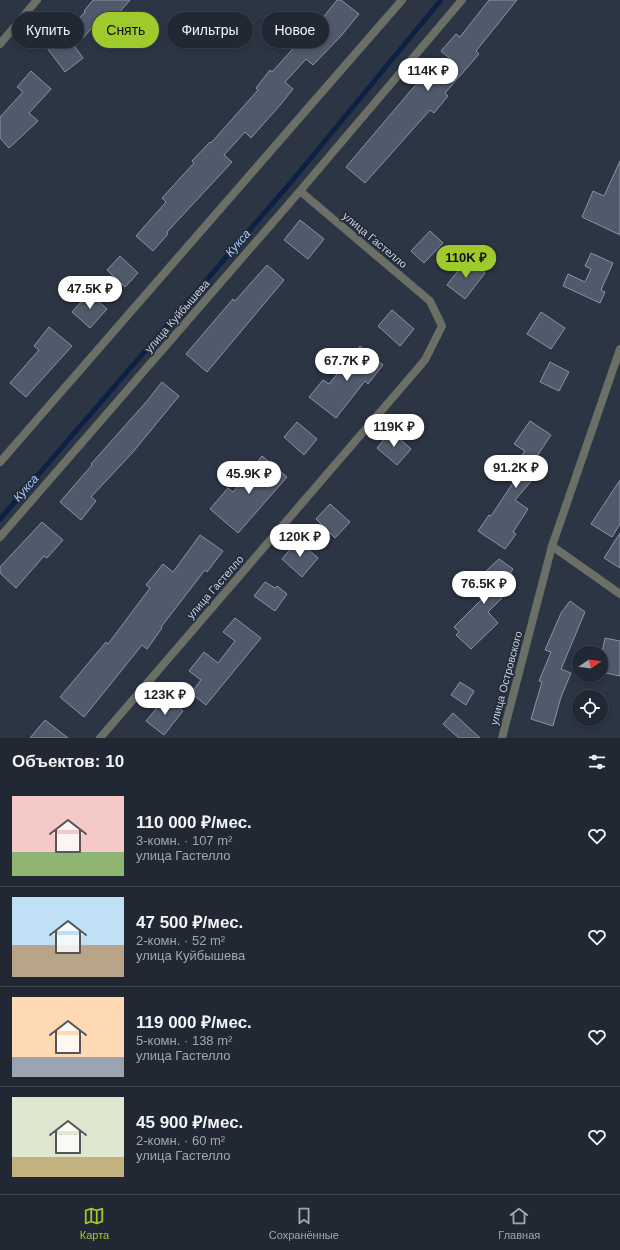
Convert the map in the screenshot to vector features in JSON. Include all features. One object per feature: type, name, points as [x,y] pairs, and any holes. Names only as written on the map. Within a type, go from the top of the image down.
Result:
[{"type":"street","points":[[0,44],[37,0]]},
{"type":"street","points":[[0,462],[402,0]]},
{"type":"street","name":"улица Куйбышева","points":[[0,537],[300,191],[462,0]]},
{"type":"street","name":"улица Гастелло","points":[[104,737],[425,360],[442,326],[430,301],[300,191]]},
{"type":"street","name":"улица Островского","points":[[502,738],[552,546],[620,349]]},
{"type":"street","points":[[552,546],[620,594]]},
{"type":"building","points":[[93,0],[130,0],[120,12],[92,12],[92,28],[84,37],[84,11]]},
{"type":"building","points":[[337,0],[341,0],[359,14],[341,36],[313,65],[306,59],[285,82],[293,89],[251,138],[245,132],[224,155],[232,162],[167,232],[168,234],[153,251],[136,236],[166,202],[162,198],[194,163],[192,161],[210,142],[211,143],[258,90],[256,88],[270,70],[272,72],[294,48],[329,48],[329,12],[327,12]]},
{"type":"building","points":[[489,0],[517,0],[476,51],[479,54],[445,93],[448,96],[434,113],[430,110],[365,183],[346,167],[424,75],[432,82],[452,60],[441,51],[456,34],[460,37]]},
{"type":"building","points":[[47,48],[76,48],[83,58],[65,72]]},
{"type":"building","points":[[31,71],[51,89],[29,113],[38,121],[9,148],[0,138],[0,117],[23,92],[17,87]]},
{"type":"building","points":[[620,161],[620,235],[582,217],[593,191],[604,196]]},
{"type":"building","points":[[300,220],[324,239],[308,259],[284,240]]},
{"type":"building","points":[[430,231],[443,243],[424,263],[411,251]]},
{"type":"building","points":[[591,253],[613,263],[601,290],[605,292],[600,303],[563,286],[568,274],[585,282],[591,269],[585,266]]},
{"type":"building","points":[[120,256],[138,273],[125,287],[107,270]]},
{"type":"building","points":[[467,259],[485,273],[465,299],[447,285]]},
{"type":"building","points":[[267,265],[284,280],[207,372],[186,354],[233,299],[235,301]]},
{"type":"building","points":[[89,293],[107,309],[90,328],[72,312]]},
{"type":"building","points":[[392,310],[414,329],[400,346],[378,326]]},
{"type":"building","points":[[541,312],[565,328],[551,349],[527,334]]},
{"type":"building","points":[[49,327],[72,346],[26,397],[10,383],[39,350],[34,346]]},
{"type":"building","points":[[360,346],[383,365],[368,384],[365,381],[336,418],[309,397],[323,380],[329,384]]},
{"type":"building","points":[[550,362],[569,372],[559,391],[540,382]]},
{"type":"building","points":[[162,382],[179,396],[133,452],[91,497],[96,501],[81,520],[60,502]]},
{"type":"building","points":[[530,421],[551,435],[531,465],[539,472],[515,500],[528,509],[513,532],[516,534],[505,549],[478,531],[489,515],[491,516],[519,474],[511,468],[525,451],[514,444]]},
{"type":"building","points":[[297,422],[317,439],[304,455],[284,437]]},
{"type":"building","points":[[391,431],[411,449],[397,465],[377,448]]},
{"type":"building","points":[[262,456],[287,477],[238,533],[210,509],[228,488],[233,492]]},
{"type":"building","points":[[620,480],[620,524],[612,537],[591,524]]},
{"type":"building","points":[[330,504],[350,522],[335,538],[316,519]]},
{"type":"building","points":[[42,522],[63,540],[47,558],[44,556],[16,588],[0,573],[0,567]]},
{"type":"building","points":[[620,533],[620,568],[604,558]]},
{"type":"building","points":[[200,535],[223,551],[207,572],[205,570],[161,627],[162,628],[147,649],[142,645],[84,717],[60,697],[106,642],[108,644],[150,588],[146,585],[163,564],[173,572]]},
{"type":"building","points":[[298,540],[318,558],[302,577],[282,559]]},
{"type":"building","points":[[499,559],[513,569],[497,592],[502,598],[488,612],[498,623],[471,649],[456,635],[459,632],[454,627],[484,597],[472,584]]},
{"type":"building","points":[[265,582],[275,588],[277,586],[287,594],[275,611],[254,596]]},
{"type":"building","points":[[570,601],[585,612],[561,669],[571,673],[561,697],[553,726],[531,719],[542,682],[539,681],[551,652],[545,650],[561,613]]},
{"type":"building","points":[[235,618],[261,638],[206,705],[191,693],[201,680],[189,671],[204,652],[218,663],[235,641],[223,632]]},
{"type":"building","points":[[605,638],[620,641],[620,676],[608,673],[608,646],[603,646]]},
{"type":"building","points":[[460,682],[474,691],[466,705],[451,695]]},
{"type":"building","points":[[166,697],[183,711],[164,735],[146,721]]},
{"type":"building","points":[[453,713],[480,738],[459,738],[443,724]]},
{"type":"building","points":[[45,720],[68,738],[30,738]]},
{"type":"waterway","name":"Кукса","points":[[0,519],[292,181],[441,0]]}]
